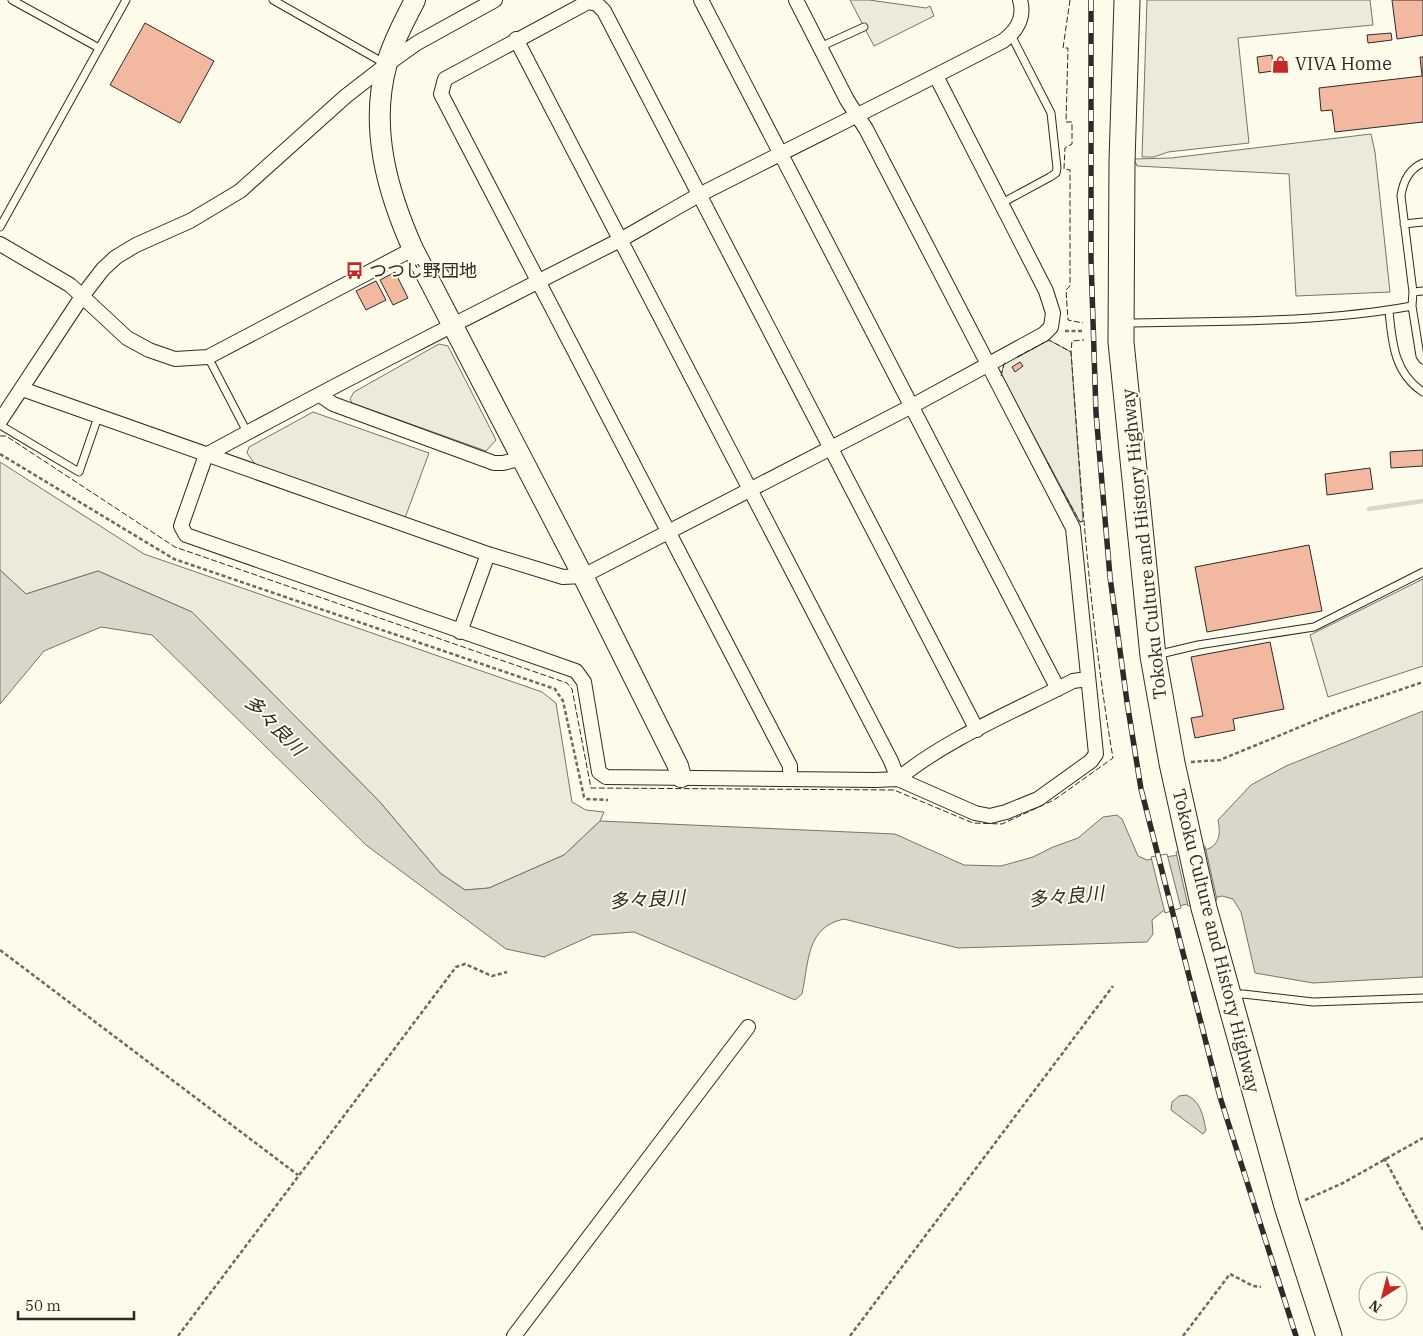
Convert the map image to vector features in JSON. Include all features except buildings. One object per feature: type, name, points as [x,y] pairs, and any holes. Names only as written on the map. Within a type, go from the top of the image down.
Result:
[{"type":"highway","name":"Tokoku Culture and History Highway","points":[[1127,0],[1122,162],[1121,323],[1152,656],[1172,763],[1204,908],[1287,1206],[1329,1336]]},
{"type":"street","points":[[415,0],[386,65],[380,114],[383,158],[398,215],[413,249],[583,576],[678,766],[681,777]]},
{"type":"street","points":[[0,421],[83,295],[103,269],[116,257],[136,245],[190,221],[240,191],[346,96],[386,65],[417,43],[495,0]]},
{"type":"street","points":[[701,0],[1058,689]]},
{"type":"street","points":[[796,0],[856,116],[866,130],[1073,528],[1096,754],[1092,761],[1038,799],[1006,812],[990,816],[975,813],[898,778],[606,777],[599,772],[584,682],[576,671],[186,535],[181,526],[206,455],[537,281],[621,239],[698,195],[780,154],[856,116],[936,76],[1011,35],[1022,17],[1020,0]]},
{"type":"street","points":[[790,779],[790,766],[441,94],[445,79],[516,39],[588,2],[597,4],[604,11],[977,730]]},
{"type":"street","points":[[516,39],[898,778]]},
{"type":"street","points":[[22,389],[488,554],[563,577],[583,576],[912,406],[1044,334],[1052,327],[1053,313],[1046,291],[936,76]]},
{"type":"street","points":[[0,244],[70,285],[128,338],[149,350],[175,359],[208,357],[413,249]]},
{"type":"street","points":[[320,395],[334,404],[494,463],[503,463],[522,458]]},
{"type":"street","points":[[460,632],[488,554]]},
{"type":"street","points":[[898,778],[915,764],[977,730],[1073,681],[1088,679]]},
{"type":"street","points":[[514,1336],[748,1027]]},
{"type":"lane","points":[[12,0],[99,48]]},
{"type":"lane","points":[[0,227],[126,0]]},
{"type":"lane","points":[[273,0],[386,65]]},
{"type":"lane","points":[[820,47],[864,27]]},
{"type":"lane","points":[[1002,203],[1050,177],[1056,173],[1057,168],[1051,113],[1011,35]]},
{"type":"lane","points":[[1423,163],[1417,166],[1402,184],[1401,196],[1413,292],[1412,306],[1420,356],[1423,360]]},
{"type":"lane","points":[[1404,224],[1423,222]]},
{"type":"lane","points":[[1413,292],[1423,291]]},
{"type":"lane","points":[[1121,323],[1297,318],[1389,310],[1412,306]]},
{"type":"lane","points":[[1389,310],[1396,361],[1412,384],[1423,392]]},
{"type":"lane","points":[[208,357],[247,432]]},
{"type":"lane","points":[[0,425],[79,472],[98,417]]},
{"type":"lane","points":[[1152,656],[1198,645],[1314,627],[1423,572]]},
{"type":"lane","points":[[1227,996],[1243,994],[1313,1002],[1423,998]]},
{"type":"path","points":[[1052,327],[1058,330],[1083,331]]},
{"type":"path","points":[[0,454],[174,559],[555,689],[563,701],[584,797],[587,799],[608,800]]},
{"type":"path","points":[[1172,763],[1220,760],[1341,710],[1423,682]]},
{"type":"path","points":[[0,950],[298,1175]]},
{"type":"path","points":[[178,1336],[456,967],[465,964],[492,976],[507,972]]},
{"type":"path","points":[[850,1336],[1113,986]]},
{"type":"path","points":[[1316,1196],[1423,1138]]},
{"type":"path","points":[[1384,1158],[1423,1230]]},
{"type":"path","points":[[1183,1336],[1230,1274],[1252,1286],[1261,1288]]},
{"type":"shaded area","points":[[850,0],[869,0],[926,8],[930,6],[934,16],[874,46]]},
{"type":"shaded area","points":[[1147,0],[1370,0],[1373,25],[1238,38],[1249,143],[1168,152],[1154,157],[1142,157]]},
{"type":"shaded area","points":[[1371,134],[1375,152],[1390,292],[1296,296],[1289,174],[1137,166],[1134,159],[1171,158]]},
{"type":"shaded area","points":[[1049,340],[1071,352],[1083,521],[1080,522],[1001,375],[1004,364]]},
{"type":"shaded area","points":[[439,344],[448,346],[496,440],[486,451],[352,403],[350,399],[354,392]]},
{"type":"shaded area","points":[[313,412],[429,453],[405,518],[255,464],[247,453],[249,447]]},
{"type":"shaded area","points":[[0,462],[144,554],[542,692],[556,703],[572,802],[586,810],[604,812],[600,821],[564,855],[489,888],[465,890],[440,873],[379,801],[192,612],[98,571],[26,594],[0,570]]},
{"type":"shaded area","points":[[1423,579],[1423,666],[1328,697],[1310,635]]},
{"type":"water","name":"多々良川","points":[[0,570],[26,594],[98,571],[192,612],[379,801],[440,873],[465,890],[489,888],[564,855],[600,821],[895,834],[964,865],[1001,866],[1033,857],[1078,838],[1103,817],[1117,815],[1122,819],[1138,856],[1147,860],[1189,853],[1205,850],[1214,845],[1219,836],[1218,820],[1251,785],[1286,766],[1423,711],[1423,977],[1313,983],[1255,973],[1241,912],[1233,899],[1222,896],[1163,911],[1152,920],[1153,934],[1147,942],[958,948],[844,919],[832,923],[822,930],[816,938],[808,958],[802,994],[795,1000],[634,932],[593,935],[544,957],[506,949],[366,845],[152,635],[101,627],[44,651],[0,704]]},
{"type":"water","points":[[1186,1095],[1198,1105],[1206,1130],[1203,1134],[1171,1110],[1172,1102],[1179,1096]]},
{"type":"pier","points":[[1205,846],[1217,900],[1188,906],[1176,852]]},
{"type":"pier","points":[[1167,854],[1181,908],[1165,913],[1151,857]]},
{"type":"waterway","points":[[1369,509],[1423,501]]},
{"type":"railway","points":[[1091,0],[1091,259],[1096,413],[1110,577],[1127,702],[1141,789],[1220,1097],[1296,1336]]},
{"type":"fence","points":[[1070,0],[1063,48],[1068,48],[1066,122],[1072,122],[1072,144],[1065,148],[1064,169],[1070,170],[1070,286],[1066,290],[1068,320],[1083,323]]},
{"type":"fence","points":[[1017,357],[1049,340],[1071,352]]},
{"type":"fence","points":[[0,436],[6,436],[175,547],[567,683],[572,689],[591,788],[894,790],[973,823],[1002,824],[1054,800],[1113,758],[1092,607],[1071,352],[1072,341],[1084,340]]},
{"type":"fence","points":[[1001,376],[1004,364],[1008,362]]},
{"type":"fence","points":[[1048,463],[1053,473]]},
{"type":"fence","points":[[1062,490],[1080,522],[1083,521]]},
{"type":"place","name":"VIVA Home","points":[[1281,64]]},
{"type":"place","name":"つつじ野団地","points":[[355,271]]}]
